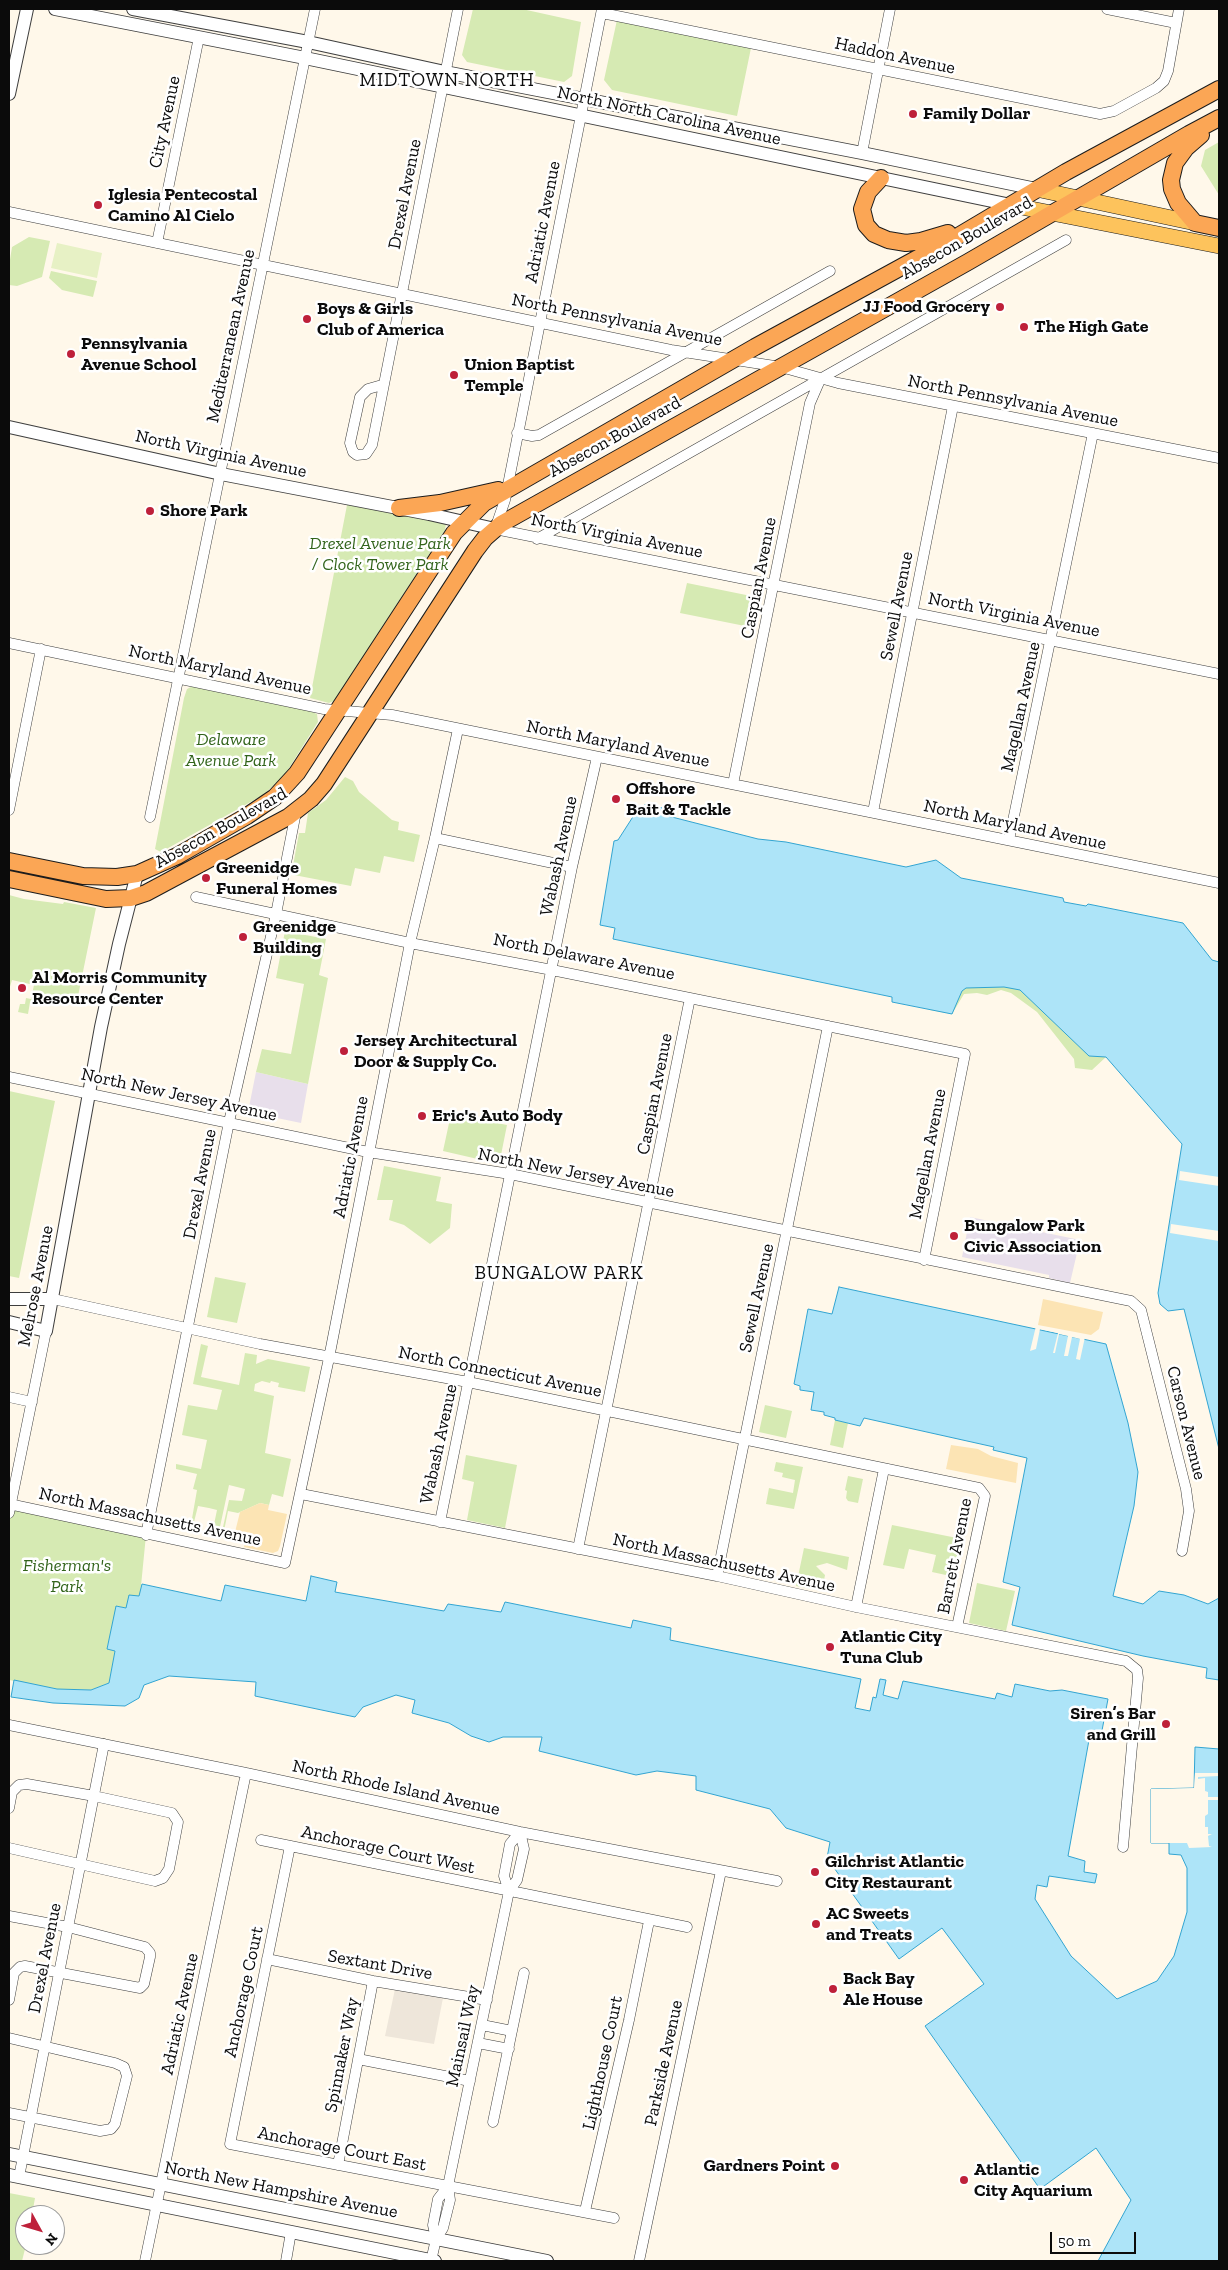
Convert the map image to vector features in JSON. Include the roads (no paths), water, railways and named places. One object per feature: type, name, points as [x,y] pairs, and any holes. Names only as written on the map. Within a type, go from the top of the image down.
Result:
[{"type":"highway","name":"Absecon Boulevard","points":[[138,874],[176,856],[247,816],[275,797],[298,773],[448,541],[484,503],[735,358],[1219,89]]},
{"type":"highway","name":"Absecon Boulevard","points":[[131,898],[146,893],[296,812],[318,792],[475,552],[495,529],[524,510],[781,367],[1075,198],[1219,120]]},
{"type":"highway","points":[[1219,120],[1186,148],[1175,163],[1171,180],[1174,196],[1195,223],[1219,228]]},
{"type":"highway","points":[[881,178],[868,192],[862,209],[866,225],[880,237],[898,243],[914,243],[979,224]]},
{"type":"highway","points":[[399,508],[440,503],[507,488]]},
{"type":"highway","points":[[9,861],[83,876],[117,877],[138,874]]},
{"type":"highway","points":[[9,879],[106,899],[131,898]]},
{"type":"main road","points":[[1036,189],[1195,223]]},
{"type":"main road","points":[[1011,205],[1219,246]]},
{"type":"street","points":[[9,94],[27,9]]},
{"type":"street","name":"North North Carolina Avenue","points":[[56,9],[305,58],[1011,205]]},
{"type":"street","name":"North North Carolina Avenue","points":[[133,9],[308,42],[445,72],[862,153],[1036,189]]},
{"type":"street","name":"Mediterranean Avenue","points":[[150,817],[315,9]]},
{"type":"street","name":"Drexel Avenue","points":[[382,385],[368,388],[360,397],[350,444],[357,456],[366,454],[372,445],[382,385],[458,9]]},
{"type":"street","points":[[862,153],[890,9]]},
{"type":"street","points":[[1107,9],[1176,23],[1179,9]]},
{"type":"street","name":"Haddon Avenue","points":[[602,11],[1100,114],[1109,113],[1156,88],[1164,81],[1168,72],[1176,23]]},
{"type":"street","name":"Adriatic Avenue","points":[[495,529],[502,511],[507,488],[602,11]]},
{"type":"street","name":"City Avenue","points":[[157,243],[199,37]]},
{"type":"street","name":"North Pennsylvania Avenue","points":[[9,212],[539,323],[684,352],[735,358],[781,367],[820,379],[1219,458]]},
{"type":"street","points":[[537,539],[1066,240]]},
{"type":"street","points":[[517,433],[532,436],[539,435],[830,271]]},
{"type":"street","name":"Caspian Avenue","points":[[733,784],[810,403],[820,379]]},
{"type":"street","name":"Sewell Avenue","points":[[873,812],[953,406]]},
{"type":"street","name":"North Virginia Avenue","points":[[9,427],[220,474],[399,508],[537,539],[1219,674]]},
{"type":"street","name":"Magellan Avenue","points":[[1009,840],[1093,433]]},
{"type":"street","name":"North Maryland Avenue","points":[[9,643],[338,710],[370,713],[458,729],[1219,883]]},
{"type":"street","points":[[9,810],[41,649]]},
{"type":"street","name":"Adriatic Avenue","points":[[285,1563],[329,1358],[410,943],[458,729]]},
{"type":"street","name":"Wabash Avenue","points":[[440,1522],[572,867],[597,757]]},
{"type":"street","name":"Drexel Avenue","points":[[146,1535],[229,1122],[276,914],[296,812]]},
{"type":"street","points":[[435,838],[572,867]]},
{"type":"street","points":[[89,1093],[101,1027],[138,874]]},
{"type":"street","name":"North Delaware Avenue","points":[[196,897],[410,943],[965,1054]]},
{"type":"street","name":"Caspian Avenue","points":[[578,1549],[650,1203],[690,998]]},
{"type":"street","name":"Sewell Avenue","points":[[717,1576],[828,1026]]},
{"type":"street","name":"Magellan Avenue","points":[[924,1260],[965,1054]]},
{"type":"street","name":"North New Jersey Avenue","points":[[9,1077],[368,1152],[510,1174],[1131,1301],[1137,1304]]},
{"type":"street","name":"Melrose Avenue","points":[[9,1507],[52,1299],[89,1093]]},
{"type":"street","name":"North Connecticut Avenue","points":[[9,1299],[52,1299],[329,1358],[468,1382],[607,1410],[979,1488],[983,1491]]},
{"type":"street","name":"Carson Avenue","points":[[1137,1304],[1141,1310],[1189,1503],[1182,1551]]},
{"type":"street","points":[[9,1322],[46,1330]]},
{"type":"street","points":[[9,1397],[32,1402]]},
{"type":"street","points":[[856,1607],[884,1469]]},
{"type":"street","name":"Barrett Avenue","points":[[957,1627],[985,1496],[983,1491]]},
{"type":"street","name":"North Massachusetts Avenue","points":[[301,1494],[717,1576],[856,1607],[1126,1661],[1137,1670],[1123,1846]]},
{"type":"street","name":"North Massachusetts Avenue","points":[[9,1507],[285,1563]]},
{"type":"street","name":"North Rhode Island Avenue","points":[[9,1725],[246,1773],[520,1832],[778,1881]]},
{"type":"street","name":"Drexel Avenue","points":[[14,2176],[23,2157],[104,1744]]},
{"type":"street","name":"Adriatic Avenue","points":[[145,2261],[246,1773]]},
{"type":"street","points":[[9,1808],[12,1792],[19,1785],[27,1784],[172,1813],[178,1822],[178,1832],[169,1869],[163,1878],[156,1881],[9,1848]]},
{"type":"street","name":"Mainsail Way","points":[[509,1891],[504,1876],[510,1844],[520,1832]]},
{"type":"street","name":"Mainsail Way","points":[[433,2261],[436,2239],[443,2228],[450,2200],[448,2186],[509,1891],[518,1880],[524,1849],[520,1832]]},
{"type":"street","name":"Anchorage Court West","points":[[261,1840],[687,1927]]},
{"type":"street","name":"Anchorage Court","points":[[230,2144],[290,1846]]},
{"type":"street","name":"Parkside Avenue","points":[[639,2261],[721,1871]]},
{"type":"street","points":[[9,1916],[68,1927],[145,1947],[150,1952],[144,1984],[140,1988],[25,1966],[20,1967],[14,1973],[9,2000]]},
{"type":"street","name":"Lighthouse Court","points":[[585,2212],[629,2020],[649,1920]]},
{"type":"street","name":"Sextant Drive","points":[[267,1959],[373,1981],[487,2000]]},
{"type":"street","points":[[493,2122],[524,1973]]},
{"type":"street","name":"Spinnaker Way","points":[[338,2165],[373,1981]]},
{"type":"street","points":[[482,2025],[512,2031]]},
{"type":"street","points":[[9,2038],[115,2063],[124,2067],[127,2076],[116,2124],[111,2129],[100,2131],[9,2112]]},
{"type":"street","points":[[478,2043],[509,2049]]},
{"type":"street","points":[[358,2059],[470,2081]]},
{"type":"street","name":"Anchorage Court East","points":[[230,2144],[614,2218]]},
{"type":"street","name":"North New Hampshire Avenue","points":[[9,2154],[547,2261]]},
{"type":"street","points":[[14,2176],[433,2261]]},
{"type":"street","points":[[286,2261],[291,2232]]},
{"type":"water","points":[[645,805],[669,809],[668,816],[758,839],[786,842],[906,867],[936,860],[961,878],[1063,898],[1064,902],[1086,906],[1088,904],[1183,923],[1212,960],[1219,962],[1219,1449],[1184,1309],[1168,1311],[1160,1304],[1158,1293],[1182,1144],[1106,1057],[1089,1056],[1020,990],[1004,987],[966,988],[962,991],[952,1014],[892,1002],[892,997],[613,939],[615,928],[600,925],[614,841],[618,840],[636,812],[642,813]]},
{"type":"water","points":[[839,1287],[1106,1344],[1128,1423],[1138,1472],[1134,1506],[1113,1596],[1143,1604],[1159,1591],[1184,1595],[1208,1604],[1219,1598],[1219,1680],[1206,1678],[1207,1668],[1143,1656],[1012,1625],[1020,1587],[1003,1582],[1027,1458],[993,1450],[994,1447],[864,1418],[860,1426],[835,1420],[835,1418],[824,1415],[824,1412],[811,1410],[814,1392],[800,1390],[800,1386],[794,1384],[808,1309],[832,1314]]},
{"type":"water","points":[[311,1576],[337,1582],[335,1592],[444,1611],[448,1604],[501,1612],[505,1602],[631,1628],[633,1620],[671,1628],[670,1640],[861,1679],[855,1708],[870,1711],[873,1697],[876,1698],[880,1679],[886,1680],[883,1695],[898,1699],[903,1681],[995,1699],[997,1693],[1012,1697],[1015,1684],[1050,1691],[1062,1690],[1108,1699],[1100,1741],[1089,1740],[1068,1856],[1085,1861],[1084,1872],[1097,1874],[1095,1883],[1049,1876],[1047,1887],[1037,1885],[1035,1899],[1071,1956],[1117,1999],[1157,1981],[1174,1956],[1187,1912],[1187,1868],[1181,1855],[1169,1854],[1169,1843],[1151,1843],[1151,1789],[1194,1788],[1195,1747],[1219,1749],[1219,2261],[1098,2261],[1131,2200],[1096,2148],[1040,2189],[925,2026],[984,1984],[942,1928],[899,1959],[827,1858],[830,1842],[786,1828],[770,1809],[696,1790],[696,1776],[657,1771],[636,1775],[539,1751],[542,1737],[503,1737],[489,1742],[471,1736],[449,1723],[412,1713],[415,1700],[396,1695],[363,1707],[355,1717],[255,1696],[256,1682],[169,1676],[144,1685],[139,1698],[125,1706],[53,1703],[11,1697],[14,1680],[57,1689],[91,1690],[109,1683],[115,1651],[107,1649],[116,1606],[126,1608],[129,1595],[139,1596],[142,1584],[221,1601],[225,1585],[306,1601]]},
{"type":"place","name":"Family Dollar","points":[[913,114]]},
{"type":"place","name":"Iglesia Pentecostal Camino Al Cielo","points":[[98,205]]},
{"type":"place","name":"JJ Food Grocery","points":[[1000,307]]},
{"type":"place","name":"Boys & Girls Club of America","points":[[307,319]]},
{"type":"place","name":"The High Gate","points":[[1024,327]]},
{"type":"place","name":"Pennsylvania Avenue School","points":[[71,354]]},
{"type":"place","name":"Union Baptist Temple","points":[[454,375]]},
{"type":"place","name":"Shore Park","points":[[150,511]]},
{"type":"place","name":"Offshore Bait & Tackle","points":[[616,799]]},
{"type":"place","name":"Greenidge Funeral Homes","points":[[206,878]]},
{"type":"place","name":"Greenidge Building","points":[[243,937]]},
{"type":"place","name":"Al Morris Community Resource Center","points":[[22,988]]},
{"type":"place","name":"Jersey Architectural Door & Supply Co.","points":[[344,1051]]},
{"type":"place","name":"Eric's Auto Body","points":[[422,1116]]},
{"type":"place","name":"Bungalow Park Civic Association","points":[[954,1236]]},
{"type":"place","name":"Atlantic City Tuna Club","points":[[830,1647]]},
{"type":"place","name":"Siren’s Bar and Grill","points":[[1166,1724]]},
{"type":"place","name":"Gilchrist Atlantic City Restaurant","points":[[815,1872]]},
{"type":"place","name":"AC Sweets and Treats","points":[[816,1924]]},
{"type":"place","name":"Back Bay Ale House","points":[[833,1989]]},
{"type":"place","name":"Gardners Point","points":[[835,2166]]},
{"type":"place","name":"Atlantic City Aquarium","points":[[964,2180]]},
{"type":"district","name":"MIDTOWN NORTH","points":[[447,81]]},
{"type":"district","name":"BUNGALOW PARK","points":[[559,1274]]},
{"type":"park label","name":"Drexel Avenue Park / Clock Tower Park","points":[[380,554]]},
{"type":"park label","name":"Delaware Avenue Park","points":[[231,750]]},
{"type":"park label","name":"Fisherman's Park","points":[[67,1576]]}]
